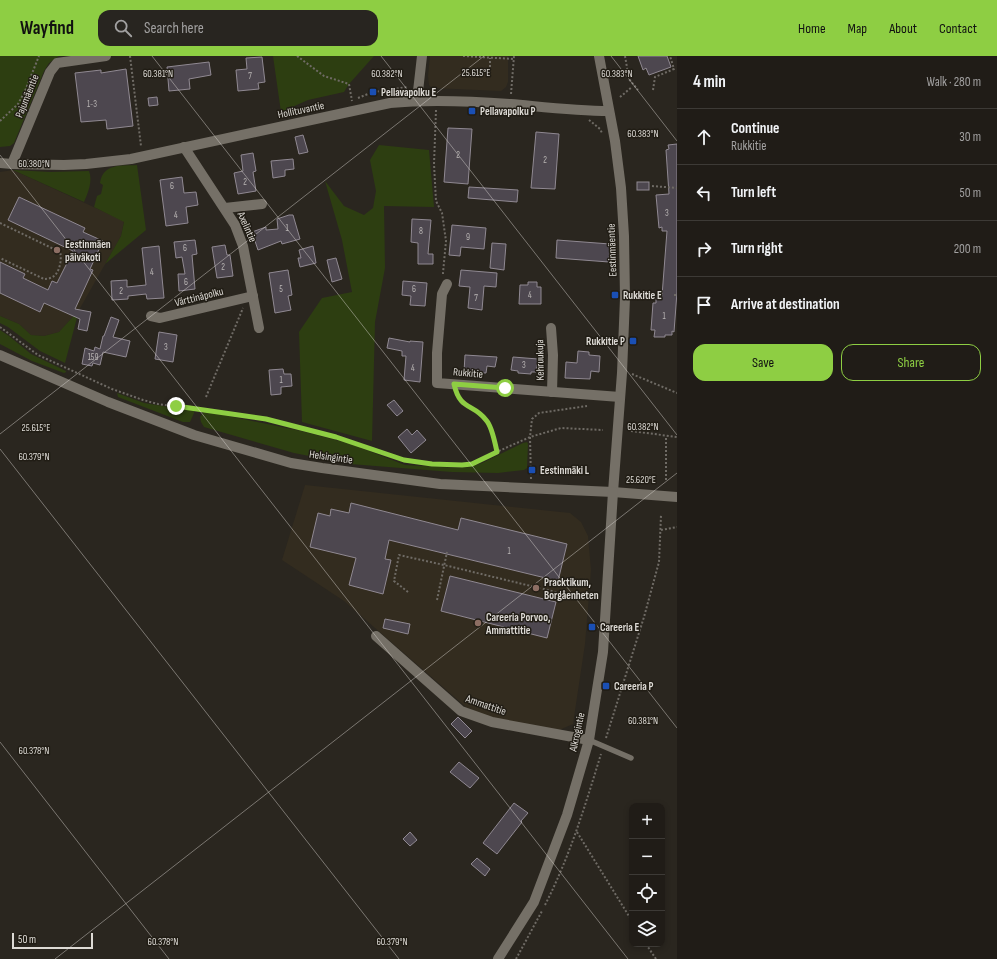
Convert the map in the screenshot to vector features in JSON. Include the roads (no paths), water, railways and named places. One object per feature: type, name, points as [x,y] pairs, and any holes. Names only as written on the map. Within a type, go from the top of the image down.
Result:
[{"type":"street","name":"Pajumäentie","points":[[12,164],[50,72],[57,63],[106,56]]},
{"type":"street","points":[[417,100],[422,56]]},
{"type":"street","name":"Eestinmäentie","points":[[599,56],[615,141],[621,188],[624,236],[625,298],[613,492]]},
{"type":"street","name":"Hollituvantie","points":[[0,163],[64,165],[131,159],[390,103],[417,100],[503,104],[586,111],[609,111]]},
{"type":"street","name":"Axelintie","points":[[184,147],[235,225],[243,246],[259,328]]},
{"type":"street","points":[[225,208],[262,204]]},
{"type":"street","name":"Rukkitie","points":[[447,284],[442,294],[436,353],[438,383],[620,397]]},
{"type":"street","name":"Värttinäpolku","points":[[151,316],[160,318],[253,296]]},
{"type":"street","name":"Kehruukuja","points":[[551,328],[553,355],[552,392]]},
{"type":"street","name":"Helsingintie","points":[[0,355],[108,402],[194,435],[291,463],[440,484],[613,492],[677,497]]},
{"type":"street","name":"Alkrogintie","points":[[498,959],[534,902],[567,815],[589,740],[603,652],[613,492]]},
{"type":"street","name":"Ammattitie","points":[[376,636],[461,711],[492,722],[589,740]]},
{"type":"lane","points":[[589,740],[631,758]]},
{"type":"place","name":"Pellavapolku E","points":[[373,92]]},
{"type":"place","name":"Pellavapolku P","points":[[472,111]]},
{"type":"place","name":"Eestinmäen päiväkoti","points":[[57,250]]},
{"type":"place","name":"Rukkitie E","points":[[615,295]]},
{"type":"place","name":"Rukkitie P","points":[[633,341]]},
{"type":"place","name":"Eestinmäki L","points":[[532,470]]},
{"type":"place","name":"Pracktikum, Borgåenheten","points":[[536,588]]},
{"type":"place","name":"Careeria Porvoo, Ammattitie","points":[[478,623]]},
{"type":"place","name":"Careeria E","points":[[592,627]]},
{"type":"place","name":"Careeria P","points":[[606,686]]}]
